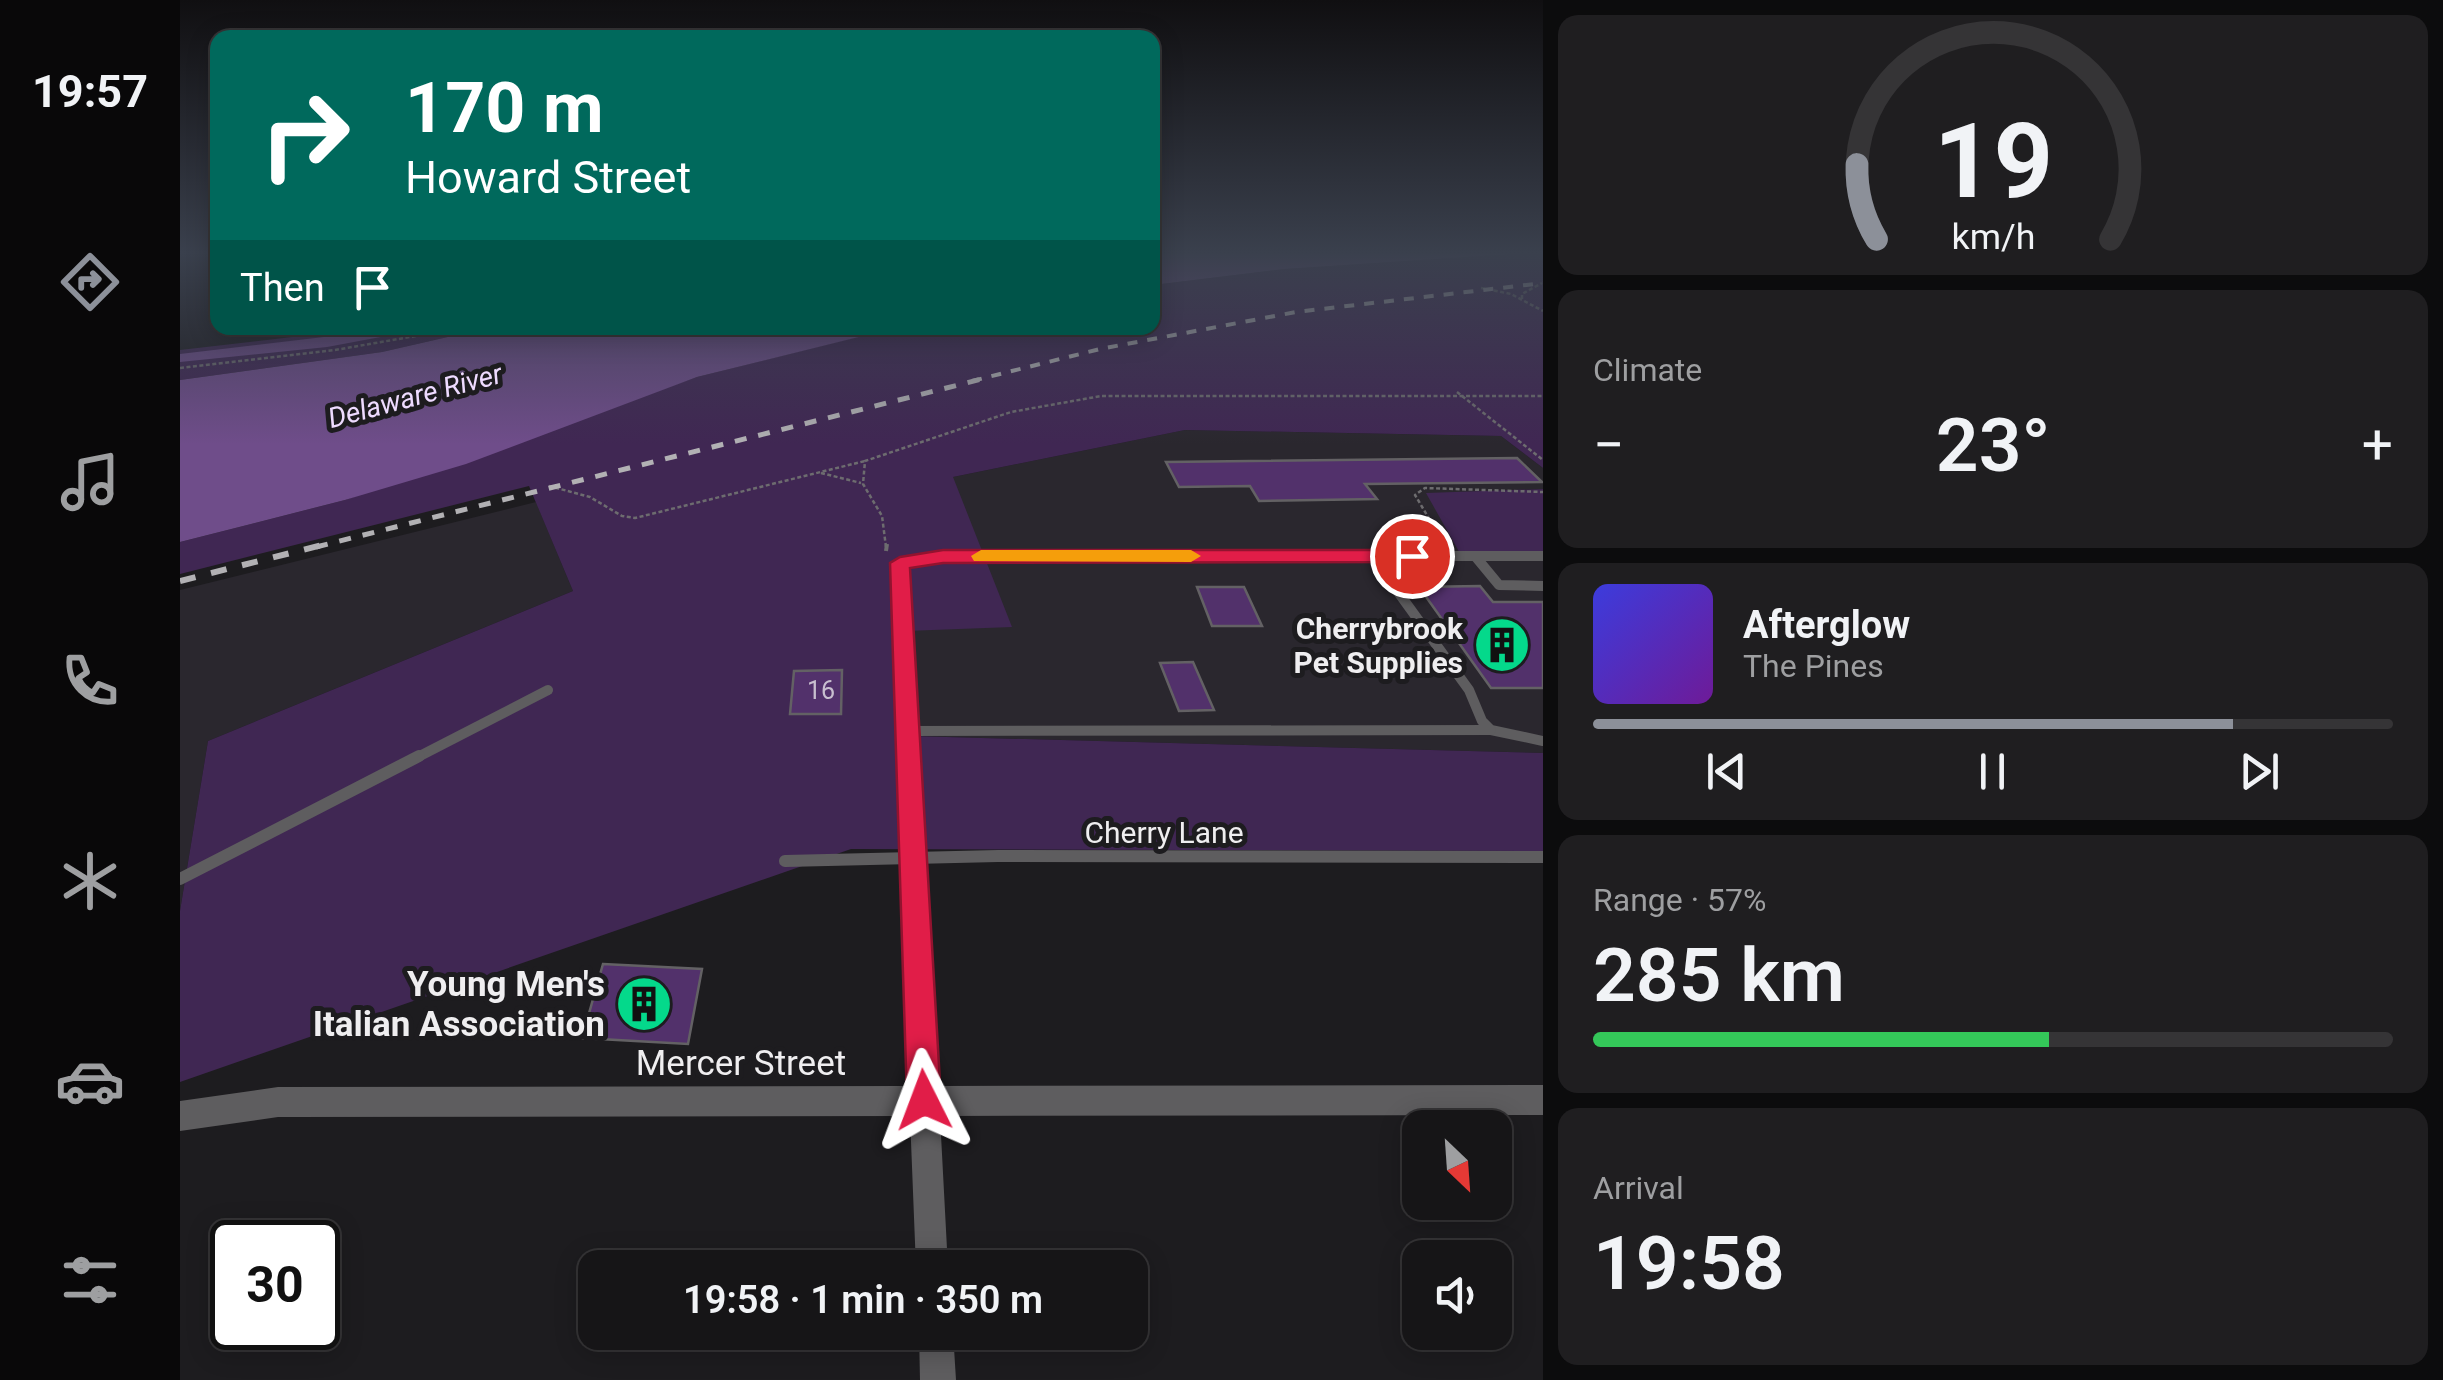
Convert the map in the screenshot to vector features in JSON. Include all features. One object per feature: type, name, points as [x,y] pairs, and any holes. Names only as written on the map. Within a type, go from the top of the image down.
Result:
[{"type":"street","points":[[931,1250],[898,570],[903,561],[943,556],[1543,556]]},
{"type":"street","name":"Mercer Street","points":[[180,1116],[278,1102],[1543,1100]]},
{"type":"street","points":[[937,1350],[938,1380]]},
{"type":"lane","points":[[1372,556],[1426,626],[1491,730]]},
{"type":"lane","points":[[1475,556],[1499,586],[1543,586]]},
{"type":"lane","points":[[180,879],[548,690]]},
{"type":"lane","points":[[906,732],[1491,730],[1543,740]]},
{"type":"lane","name":"Cherry Lane","points":[[786,861],[1543,858]]},
{"type":"path","points":[[180,368],[335,350],[422,335]]},
{"type":"path","points":[[1457,392],[1543,460]]},
{"type":"path","points":[[549,486],[590,497],[622,516],[635,518],[1099,396],[1153,393],[1247,399],[1457,392],[1543,396]]},
{"type":"path","points":[[862,484],[866,460]]},
{"type":"path","points":[[817,472],[862,484],[873,495],[889,538],[886,551],[903,561]]},
{"type":"path","points":[[1452,556],[1415,495],[1425,488],[1543,492]]},
{"type":"shaded area","points":[[1160,315],[1543,315],[1543,468],[1501,436],[1185,430],[953,477],[1012,627],[906,631],[911,736],[1543,753],[1543,851],[851,849],[180,1082],[180,911],[208,741],[573,591],[529,486],[180,574],[180,542],[345,500],[697,377],[865,335],[1160,335]]},
{"type":"shaded area","points":[[309,335],[456,335],[382,352],[180,380],[180,350]]},
{"type":"shaded area","points":[[1185,430],[1501,436],[1543,468],[1543,489],[1427,494],[1543,556],[1543,753],[911,736],[905,631],[953,477]]},
{"type":"shaded area","points":[[1543,489],[1543,556],[1462,557],[1426,493]]},
{"type":"shaded area","points":[[536,502],[573,591],[208,741],[180,911],[180,590]]},
{"type":"water","name":"Delaware River","points":[[456,335],[867,335],[697,377],[466,464],[180,542],[180,380],[382,352]]},
{"type":"building","points":[[1517,458],[1542,482],[1365,484],[1377,499],[1259,501],[1250,486],[1179,487],[1166,462]]},
{"type":"building","name":"Cherrybrook Pet Supplies","points":[[1480,586],[1493,602],[1543,602],[1543,688],[1491,688],[1419,587]]},
{"type":"building","points":[[1197,587],[1244,587],[1262,626],[1212,626]]},
{"type":"building","points":[[1193,662],[1214,710],[1179,711],[1160,663]]},
{"type":"building","points":[[842,670],[841,714],[790,714],[794,671]]},
{"type":"building","name":"Young Men's Italian Association","points":[[603,964],[702,969],[688,1044],[582,1038]]},
{"type":"waterway","points":[[180,358],[378,335]]},
{"type":"railway","points":[[972,381],[1100,349],[1278,315]]},
{"type":"railway","points":[[316,547],[982,379]]},
{"type":"railway","points":[[180,581],[326,544]]},
{"type":"slow traffic","points":[[981,556],[1191,556]]},
{"type":"place","name":"Cherrybrook Pet Supplies","points":[[1502,645]]},
{"type":"place","name":"Young Men's Italian Association","points":[[644,1004]]},
{"type":"route","points":[[924,1100],[900,563],[943,556],[1412,556]]}]
